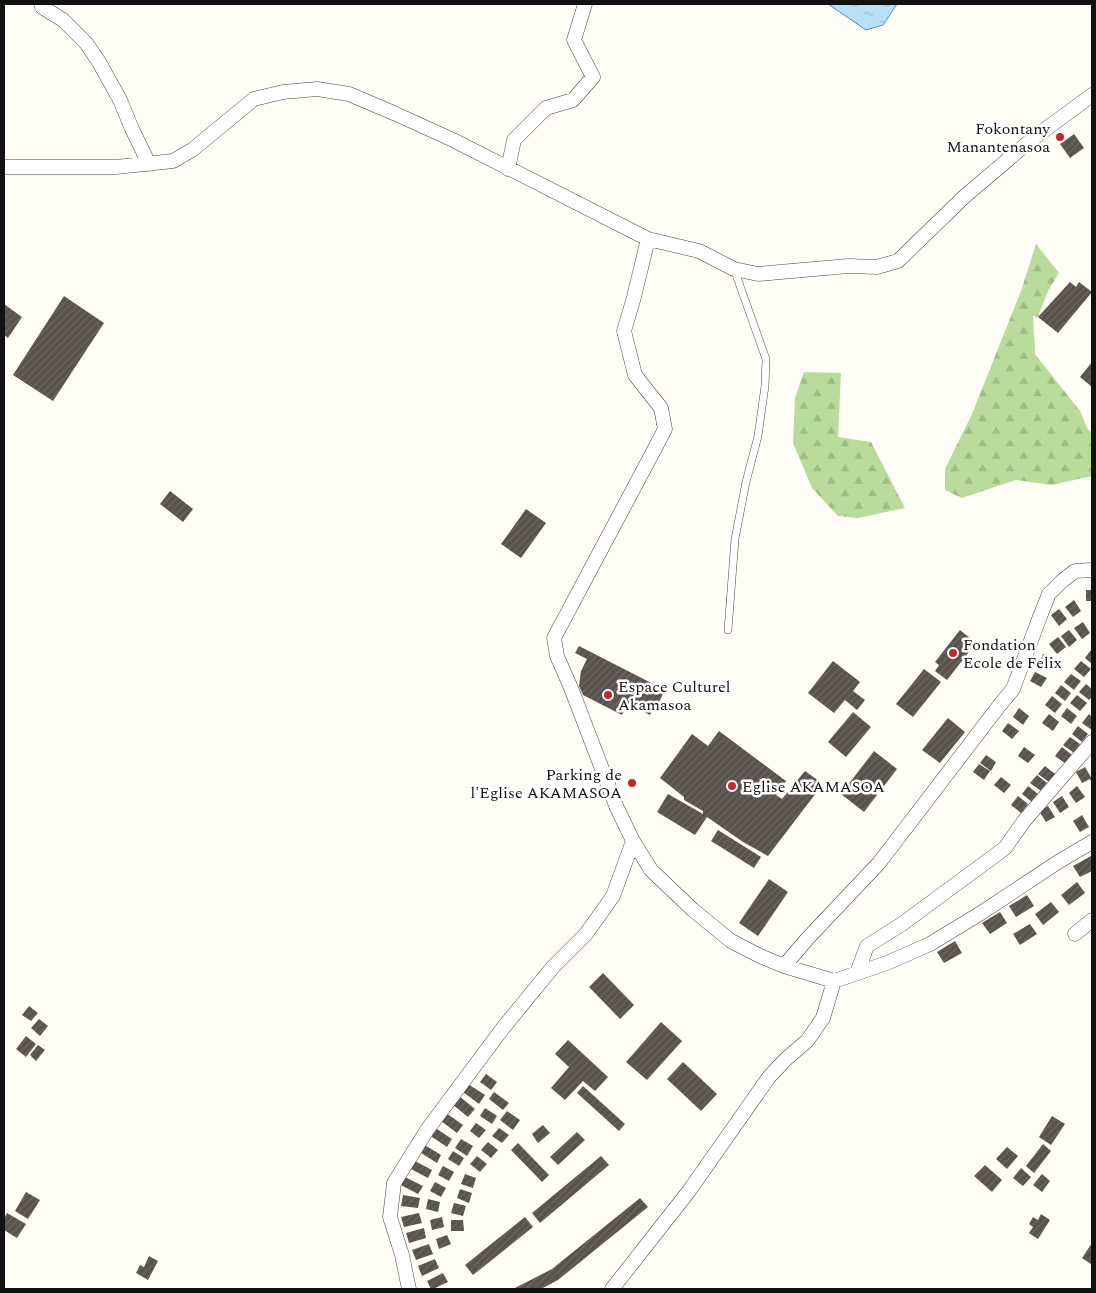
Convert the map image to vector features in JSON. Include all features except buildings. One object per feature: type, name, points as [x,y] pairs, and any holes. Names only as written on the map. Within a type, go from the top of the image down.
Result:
[{"type":"street","points":[[41,4],[63,20],[86,43],[120,100],[149,164]]},
{"type":"street","points":[[508,169],[514,140],[546,108],[573,100],[593,77],[574,40],[585,4]]},
{"type":"street","points":[[4,167],[116,167],[172,161],[192,150],[254,99],[283,92],[317,89],[349,94],[380,107],[453,140],[648,239],[699,251],[734,269],[758,274],[848,266],[876,267],[898,261],[986,178],[1031,140],[1092,95]]},
{"type":"street","points":[[648,239],[624,331],[636,374],[660,408],[665,429],[554,638],[557,656],[617,808],[633,841],[651,870],[693,910],[731,940],[760,956],[784,966],[834,980],[887,963],[930,944],[1092,842]]},
{"type":"street","points":[[784,966],[879,863],[1013,689],[1049,594],[1075,571],[1092,570]]},
{"type":"street","points":[[857,973],[867,946],[902,924],[1004,848],[1024,821],[1092,742]]},
{"type":"street","points":[[409,1289],[402,1255],[390,1217],[394,1183],[427,1130],[502,1028],[554,967],[586,934],[613,896],[633,841]]},
{"type":"street","points":[[1075,934],[1092,920]]},
{"type":"street","points":[[612,1289],[689,1192],[769,1077],[807,1041],[823,1018],[834,980]]},
{"type":"lane","points":[[728,630],[735,539],[746,482],[758,436],[765,386],[766,359],[734,269]]},
{"type":"green space","points":[[1036,244],[1059,273],[1048,291],[1038,317],[1033,316],[1035,354],[1080,411],[1088,430],[1092,431],[1092,476],[1052,485],[1016,480],[962,498],[945,490],[945,469],[972,414],[1021,291]]},
{"type":"green space","points":[[804,372],[841,373],[838,437],[871,442],[905,508],[858,518],[838,516],[812,488],[793,443],[795,398]]},
{"type":"water","points":[[828,4],[897,4],[883,25],[866,30]]},
{"type":"place","name":"Fokontany Manantenasoa","points":[[1060,137]]},
{"type":"place","name":"Fondation Ecole de Felix","points":[[953,653]]},
{"type":"place","name":"Espace Culturel Akamasoa","points":[[608,695]]},
{"type":"place","name":"Parking de l'Eglise AKAMASOA","points":[[632,783]]},
{"type":"place","name":"Eglise AKAMASOA","points":[[732,786]]}]
